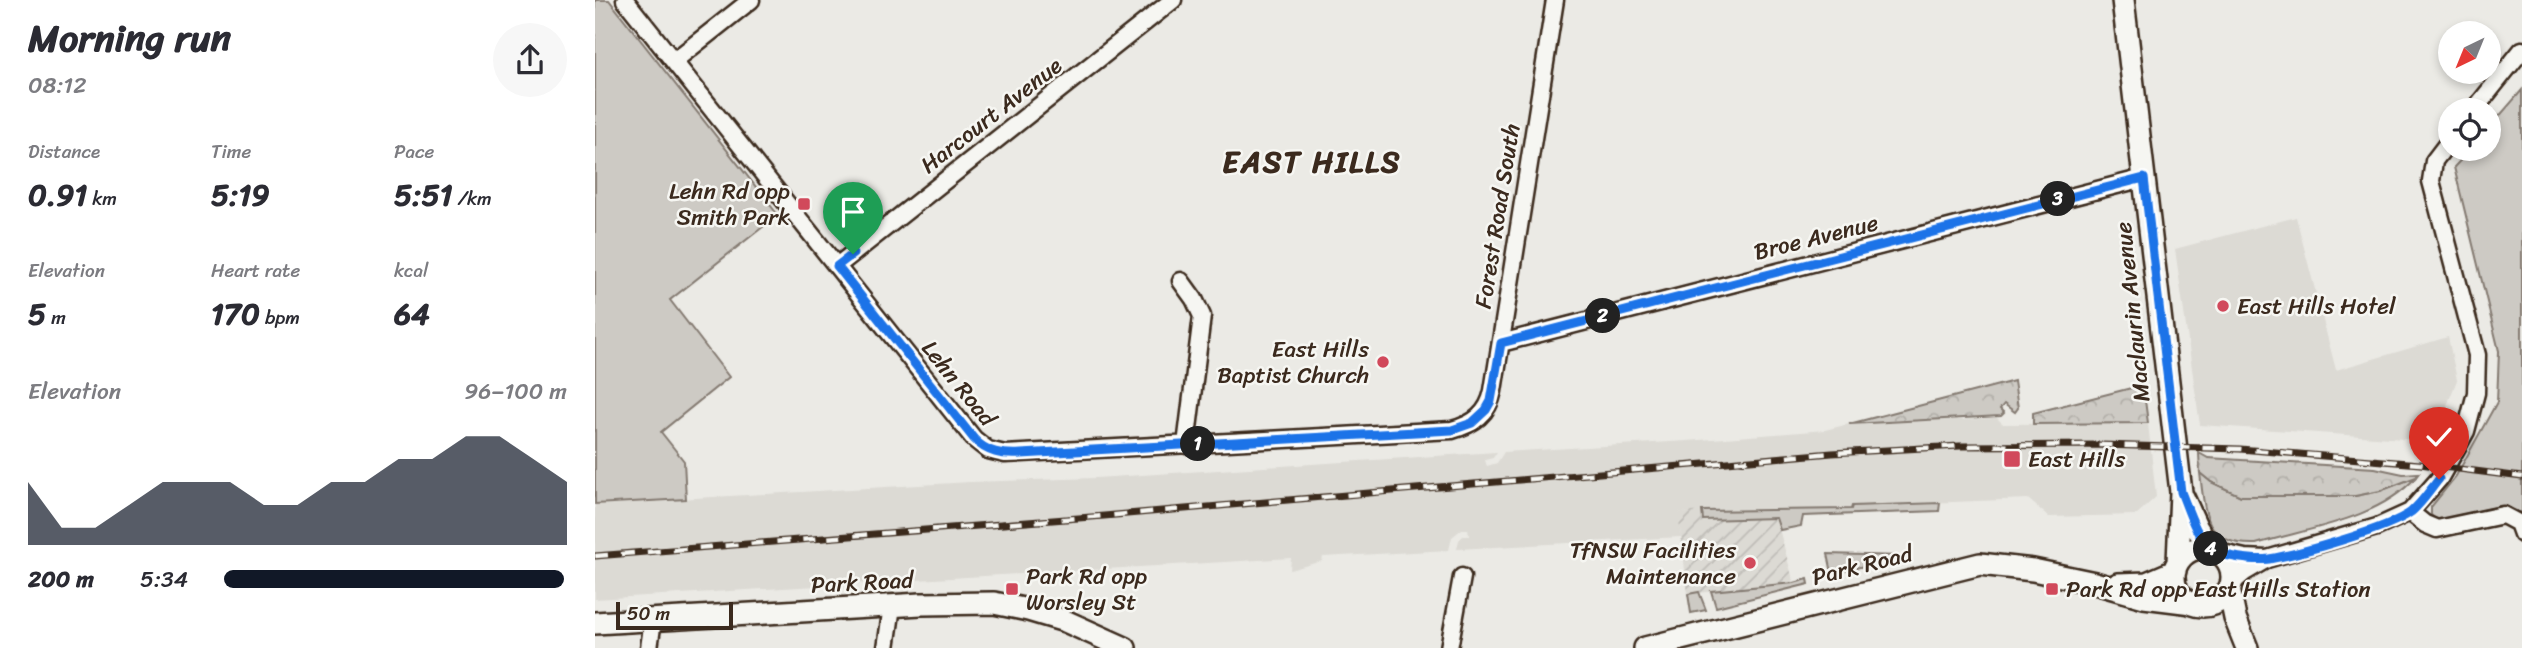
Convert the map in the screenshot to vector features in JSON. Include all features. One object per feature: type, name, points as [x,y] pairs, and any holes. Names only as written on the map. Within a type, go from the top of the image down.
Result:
[{"type":"main road","name":"Maclaurin Avenue","points":[[2123,0],[2181,492],[2176,567]]},
{"type":"main road","name":"Maclaurin Avenue","points":[[2181,492],[2197,528],[2214,550]]},
{"type":"main road","points":[[2203,547],[2214,550],[2230,566],[2230,587],[2245,645],[2197,604],[2184,598],[2178,590],[2176,567],[2189,551],[2203,547]]},
{"type":"main road","name":"Park Road","points":[[1645,648],[1980,564],[2033,570],[2144,597],[2197,604]]},
{"type":"main road","name":"Park Road","points":[[2095,583],[2147,583],[2176,567]]},
{"type":"main road","points":[[2197,604],[2218,602],[2230,587]]},
{"type":"main road","name":"Park Road","points":[[595,623],[976,603],[1007,605],[1065,621],[1125,648]]},
{"type":"street","name":"Lehn Road","points":[[625,0],[974,439],[988,450],[1013,454],[1452,430],[1464,427]]},
{"type":"street","points":[[674,61],[751,0]]},
{"type":"street","name":"Harcourt Avenue","points":[[837,266],[1173,0]]},
{"type":"street","name":"Forest Road South","points":[[1464,427],[1480,417],[1491,401],[1555,0]]},
{"type":"street","points":[[2484,98],[2522,50]]},
{"type":"street","points":[[2230,587],[2245,572],[2267,559],[2377,527],[2410,512],[2432,489],[2457,450],[2466,431],[2476,393],[2477,355],[2431,181],[2434,161],[2438,156]]},
{"type":"street","name":"Broe Avenue","points":[[1501,343],[2144,178]]},
{"type":"street","points":[[1181,281],[1202,316],[1186,445]]},
{"type":"street","points":[[2410,512],[2425,524],[2437,528],[2503,515],[2518,523],[2522,534]]},
{"type":"street","points":[[2214,550],[2245,558],[2267,559]]},
{"type":"street","points":[[1449,648],[1462,577]]},
{"type":"street","points":[[886,648],[892,606]]},
{"type":"street","points":[[649,648],[653,620]]},
{"type":"shaded area","points":[[2296,217],[2336,370],[2448,337],[2457,380],[2433,441],[2200,425],[2175,249]]},
{"type":"shaded area","points":[[1957,417],[1957,420],[1997,418],[2003,424],[2148,423],[2156,497],[2136,515],[2049,517],[2028,499],[1852,506],[1852,509],[1679,513],[1681,537],[1457,549],[1459,540],[1463,536],[1469,536],[1468,529],[1462,529],[1452,537],[1449,550],[1323,557],[1322,561],[1290,570],[1291,558],[595,599],[595,504],[970,482],[1096,478],[1497,452],[1493,458],[1485,460],[1487,466],[1497,463],[1504,452],[1687,441],[1825,430],[1849,424]]},
{"type":"shaded area","points":[[1702,511],[1703,520],[1776,518],[1794,583],[1688,594],[1678,513]]},
{"type":"green space","points":[[595,0],[609,0],[778,215],[670,300],[729,377],[661,432],[684,461],[686,499],[595,504]]},
{"type":"green space","points":[[2522,90],[2522,513],[2501,506],[2437,520],[2431,515],[2431,507],[2456,476],[2497,402],[2499,351],[2454,167],[2460,161],[2501,161],[2501,114]]},
{"type":"green space","points":[[2014,381],[2018,408],[2015,412],[2004,404],[2000,409],[2004,413],[2001,416],[1849,424]]},
{"type":"green space","points":[[2143,385],[2148,423],[2033,424],[2033,413]]},
{"type":"green space","points":[[2199,453],[2208,458],[2375,468],[2403,474],[2419,473],[2416,477],[2380,491],[2355,496],[2241,496],[2211,482],[2200,473]]},
{"type":"green space","points":[[2200,473],[2211,482],[2241,496],[2355,496],[2380,491],[2416,477],[2400,492],[2363,513],[2256,544],[2226,540],[2217,533],[2206,514]]},
{"type":"green space","points":[[1940,503],[1939,511],[1803,516],[1801,526],[1780,530],[1776,518],[1703,520],[1702,511],[1851,509],[1852,506]]},
{"type":"green space","points":[[1828,554],[1898,556],[1892,560],[1832,573]]},
{"type":"green space","points":[[1808,579],[1809,584],[1716,607],[1711,591],[1794,583]]},
{"type":"green space","points":[[1699,592],[1706,610],[1691,613],[1688,594]]},
{"type":"railway","points":[[595,556],[1104,516],[1832,453],[1960,446],[2101,445],[2240,449],[2420,464],[2522,477]]},
{"type":"place","name":"Lehn Rd opp Smith Park","points":[[804,204]]},
{"type":"place","name":"East Hills Hotel","points":[[2223,306]]},
{"type":"place","name":"East Hills Baptist Church","points":[[1383,362]]},
{"type":"place","name":"East Hills","points":[[2012,459]]},
{"type":"place","name":"TfNSW Facilities Maintenance","points":[[1750,563]]},
{"type":"place","name":"Park Rd opp Worsley St","points":[[1012,589]]},
{"type":"place","name":"Park Rd opp East Hills Station","points":[[2052,589]]},
{"type":"district","name":"EAST HILLS","points":[[1312,162]]},
{"type":"route","points":[[853,254],[837,266],[974,439],[996,453],[1021,454],[1452,430],[1472,423],[1486,410],[1491,401],[1501,343],[2144,178],[2181,492],[2197,528],[2210,548],[2236,557],[2267,559],[2344,538],[2410,512],[2439,479]]}]
